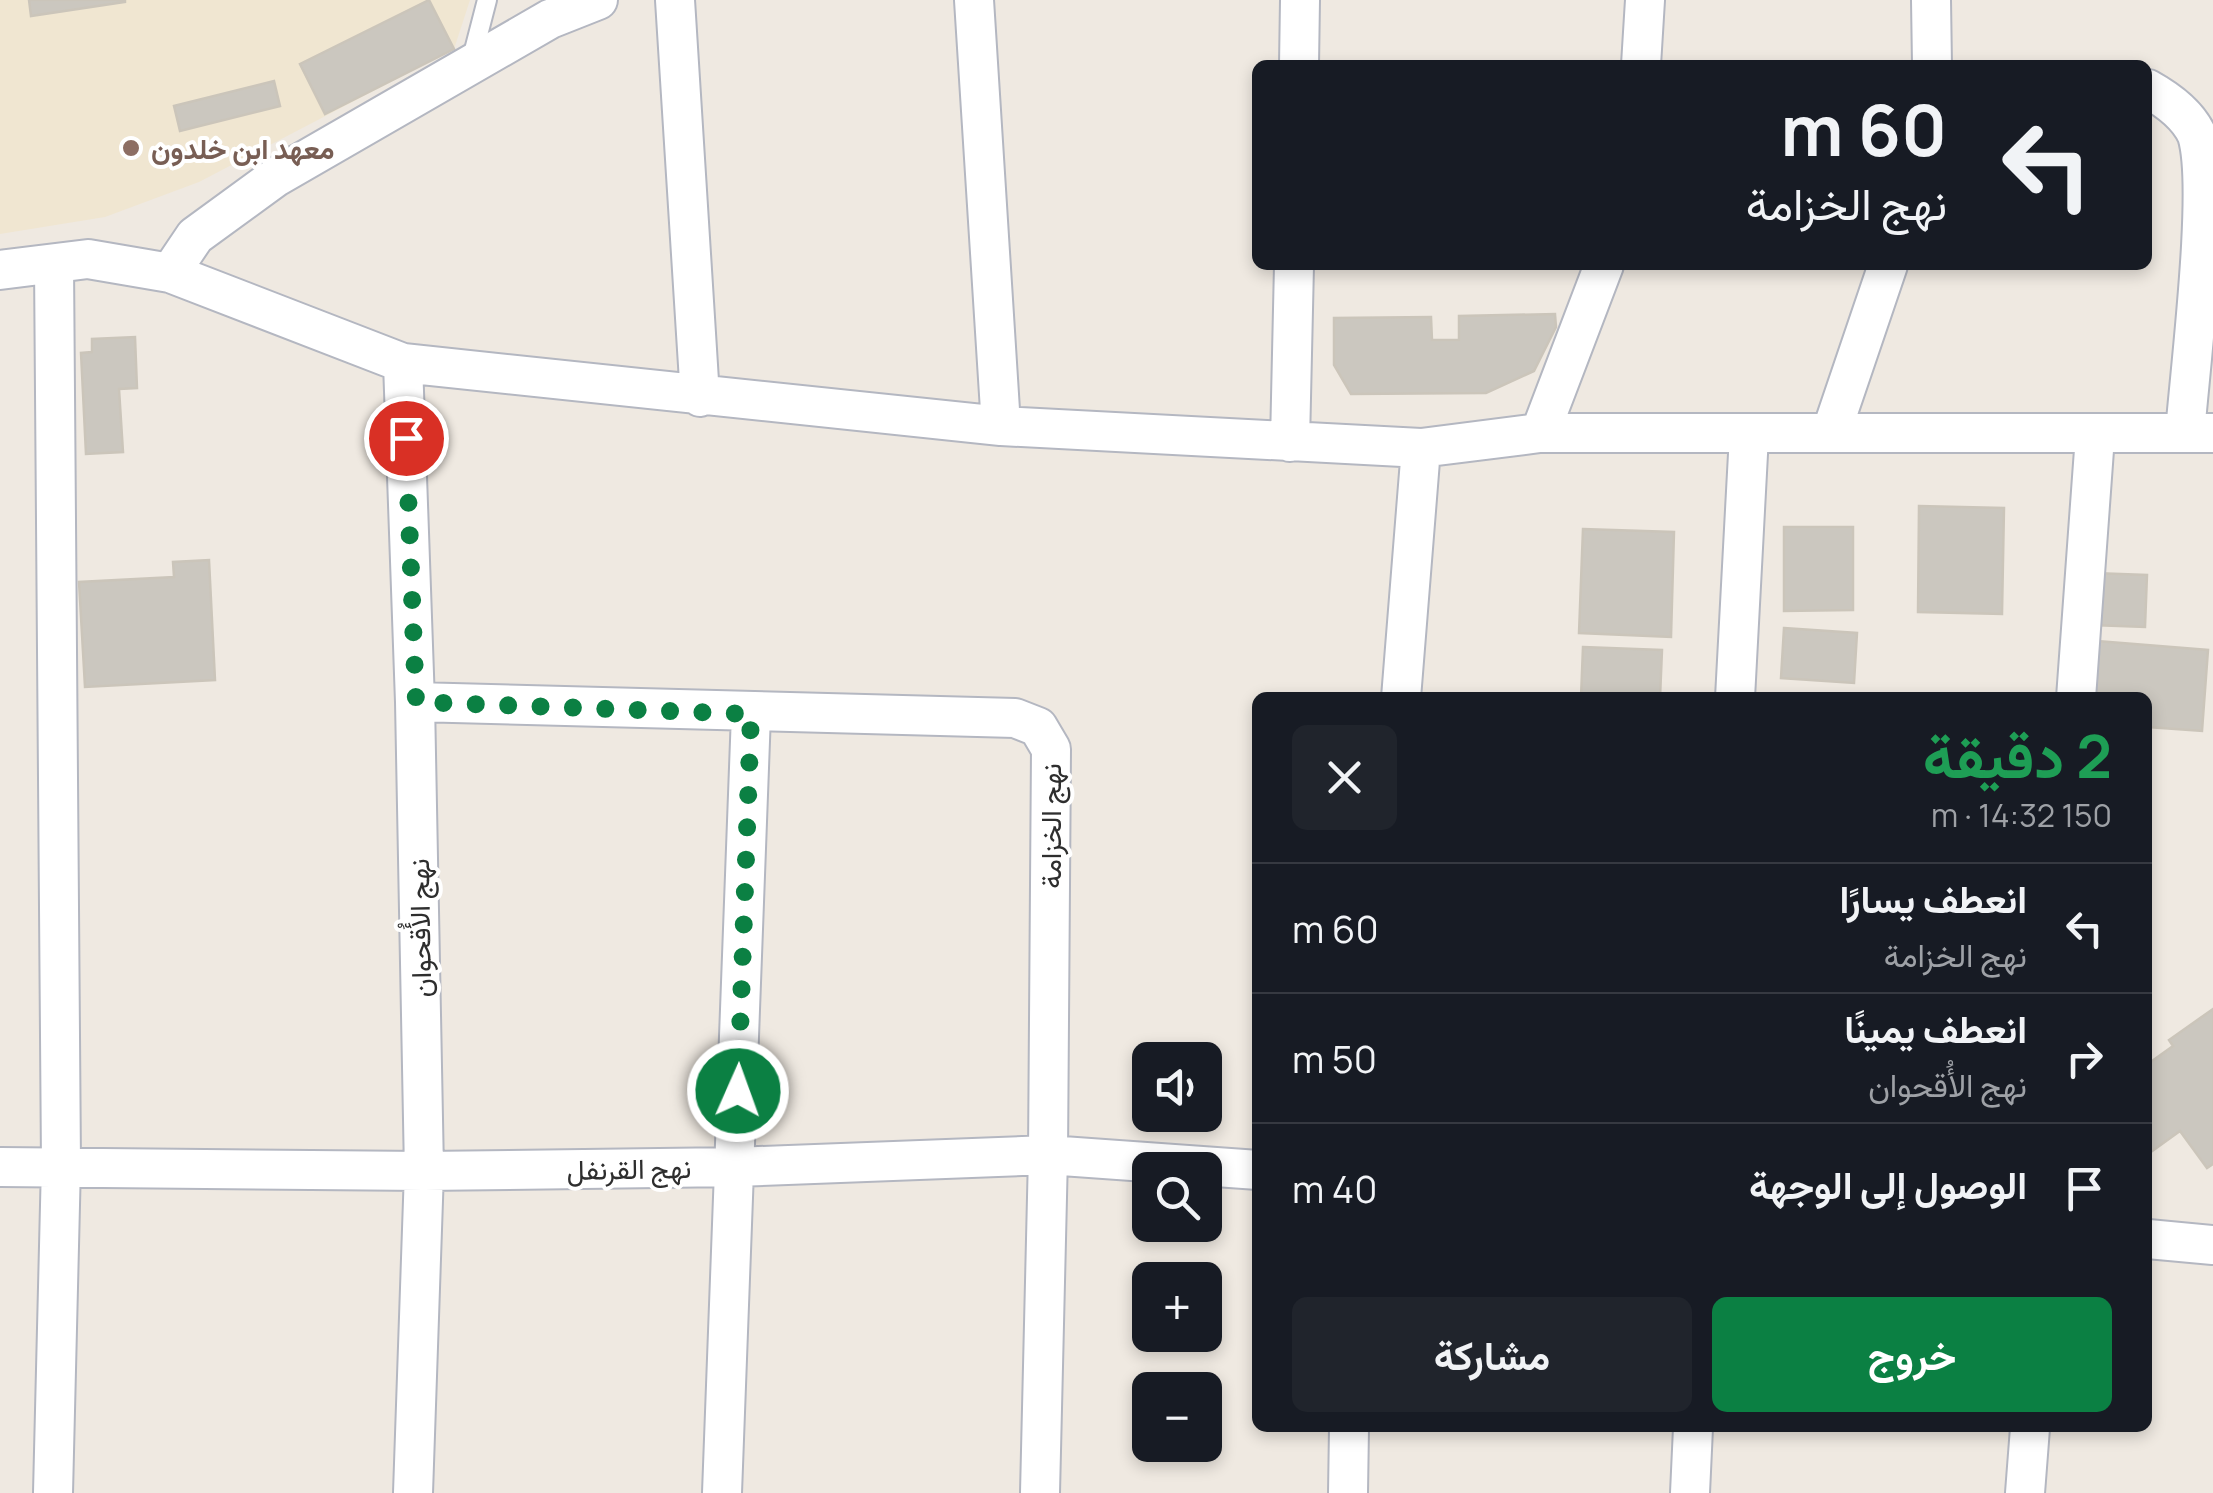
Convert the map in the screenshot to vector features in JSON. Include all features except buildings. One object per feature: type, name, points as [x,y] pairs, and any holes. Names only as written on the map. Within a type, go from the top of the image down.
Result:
[{"type":"street","points":[[170,273],[195,236],[230,208],[552,10],[598,0]]},
{"type":"street","points":[[675,0],[700,397]]},
{"type":"street","points":[[974,0],[1001,426]]},
{"type":"street","points":[[1299,60],[1300,0]]},
{"type":"street","points":[[1641,60],[1645,0]]},
{"type":"street","points":[[1931,0],[1932,60]]},
{"type":"street","points":[[0,270],[88,259],[170,273],[271,316],[403,362],[700,397],[1001,426],[1422,448],[1540,433],[2199,433],[2204,155],[2195,131],[2172,104],[2152,92]]},
{"type":"street","points":[[54,264],[62,1164],[54,1493]]},
{"type":"street","points":[[1290,442],[1294,270]]},
{"type":"street","points":[[1540,433],[1602,270]]},
{"type":"street","points":[[1830,433],[1886,270]]},
{"type":"street","name":"نهج الأُقحوان","points":[[403,362],[416,702],[424,1171],[413,1493]]},
{"type":"street","points":[[1735,692],[1750,435]]},
{"type":"street","points":[[2076,692],[2095,436]]},
{"type":"street","points":[[1402,692],[1422,448]]},
{"type":"street","name":"نهج الخزامة","points":[[416,702],[751,714],[1015,718],[1045,735],[1051,749],[1048,1155],[1040,1493]]},
{"type":"street","points":[[722,1493],[751,714]]},
{"type":"street","name":"نهج القرنفل","points":[[0,1167],[62,1164],[424,1171],[735,1167],[1048,1155],[1252,1170]]},
{"type":"street","points":[[2152,1238],[2213,1245]]},
{"type":"street","points":[[1348,1493],[1349,1432]]},
{"type":"street","points":[[1690,1493],[1693,1432]]},
{"type":"street","points":[[2025,1493],[2030,1432]]},
{"type":"lane","points":[[471,62],[487,0]]},
{"type":"shaded area","name":"معهد ابن خلدون","points":[[0,0],[470,0],[454,49],[199,182],[105,217],[0,234]]},
{"type":"place","name":"معهد ابن خلدون","points":[[131,148]]},
{"type":"route","points":[[406,438],[416,702],[751,714],[738,1091]]}]
